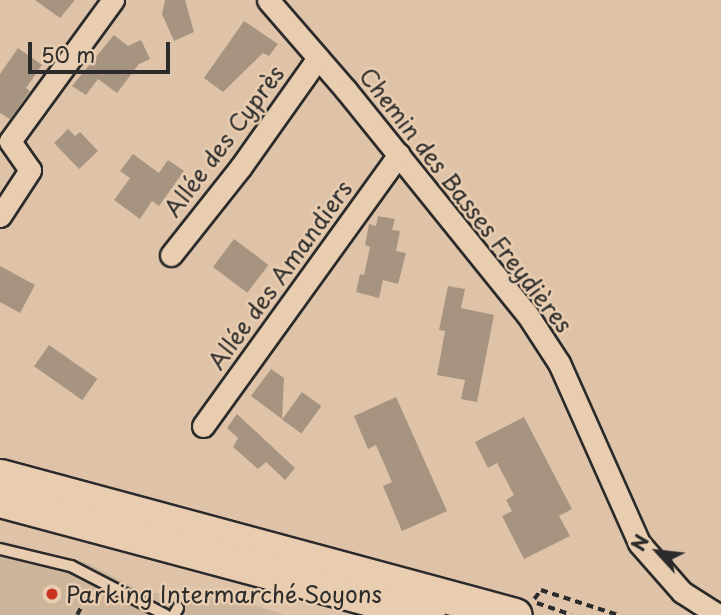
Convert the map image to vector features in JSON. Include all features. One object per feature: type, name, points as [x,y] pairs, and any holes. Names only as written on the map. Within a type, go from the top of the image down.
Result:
[{"type":"main road","points":[[0,476],[152,529],[428,615]]},
{"type":"main road","points":[[0,500],[152,529],[524,608]]},
{"type":"street","points":[[0,216],[30,170],[10,141],[113,0]]},
{"type":"street","name":"Chemin des Basses Freydières","points":[[268,0],[399,154],[544,339],[559,363],[639,543],[682,592],[718,615]]},
{"type":"street","name":"Allée des Cyprès","points":[[171,255],[240,167],[318,58]]},
{"type":"street","name":"Allée des Amandiers","points":[[203,426],[399,154]]},
{"type":"lane","points":[[0,549],[71,566],[97,577],[166,615]]},
{"type":"path","points":[[77,615],[97,577]]},
{"type":"path","points":[[524,608],[541,590],[618,615]]},
{"type":"path","points":[[524,608],[571,615]]},
{"type":"shaded area","points":[[0,540],[87,563],[145,593],[213,593],[286,615],[0,615]]},
{"type":"building","points":[[35,0],[75,0],[60,18]]},
{"type":"building","points":[[165,0],[185,0],[194,32],[174,41],[162,14]]},
{"type":"building","points":[[244,21],[278,44],[269,56],[263,53],[223,92],[204,78]]},
{"type":"building","points":[[114,35],[128,46],[141,40],[150,59],[139,64],[117,93],[98,79],[86,95],[72,86]]},
{"type":"building","points":[[18,48],[42,65],[26,88],[30,91],[10,119],[0,113],[0,74]]},
{"type":"building","points":[[68,129],[75,136],[80,132],[98,151],[79,169],[54,143]]},
{"type":"building","points":[[133,154],[159,173],[168,160],[184,171],[159,206],[152,201],[140,219],[114,200],[130,178],[120,171]]},
{"type":"building","points":[[378,216],[395,219],[392,230],[400,231],[396,251],[406,253],[398,284],[383,280],[379,298],[356,292],[360,274],[364,275],[370,247],[365,245],[369,224],[376,226]]},
{"type":"building","points":[[234,239],[268,265],[247,293],[213,267]]},
{"type":"building","points":[[0,266],[35,285],[20,313],[0,302]]},
{"type":"building","points":[[448,286],[465,289],[461,308],[494,315],[477,402],[461,399],[465,380],[437,375],[445,331],[439,330]]},
{"type":"building","points":[[49,345],[97,379],[82,400],[34,366]]},
{"type":"building","points":[[271,369],[284,378],[282,419],[251,396]]},
{"type":"building","points":[[302,392],[321,406],[301,434],[282,420]]},
{"type":"building","points":[[396,397],[447,511],[402,531],[383,486],[392,482],[376,445],[368,449],[354,416]]},
{"type":"building","points":[[237,414],[295,468],[285,480],[266,462],[258,469],[233,447],[238,438],[227,428]]},
{"type":"building","points":[[524,417],[572,509],[559,516],[570,536],[524,559],[502,516],[512,511],[506,500],[514,495],[497,463],[488,468],[475,442]]},
{"type":"place","name":"Parking Intermarché Soyons","points":[[52,594]]}]
